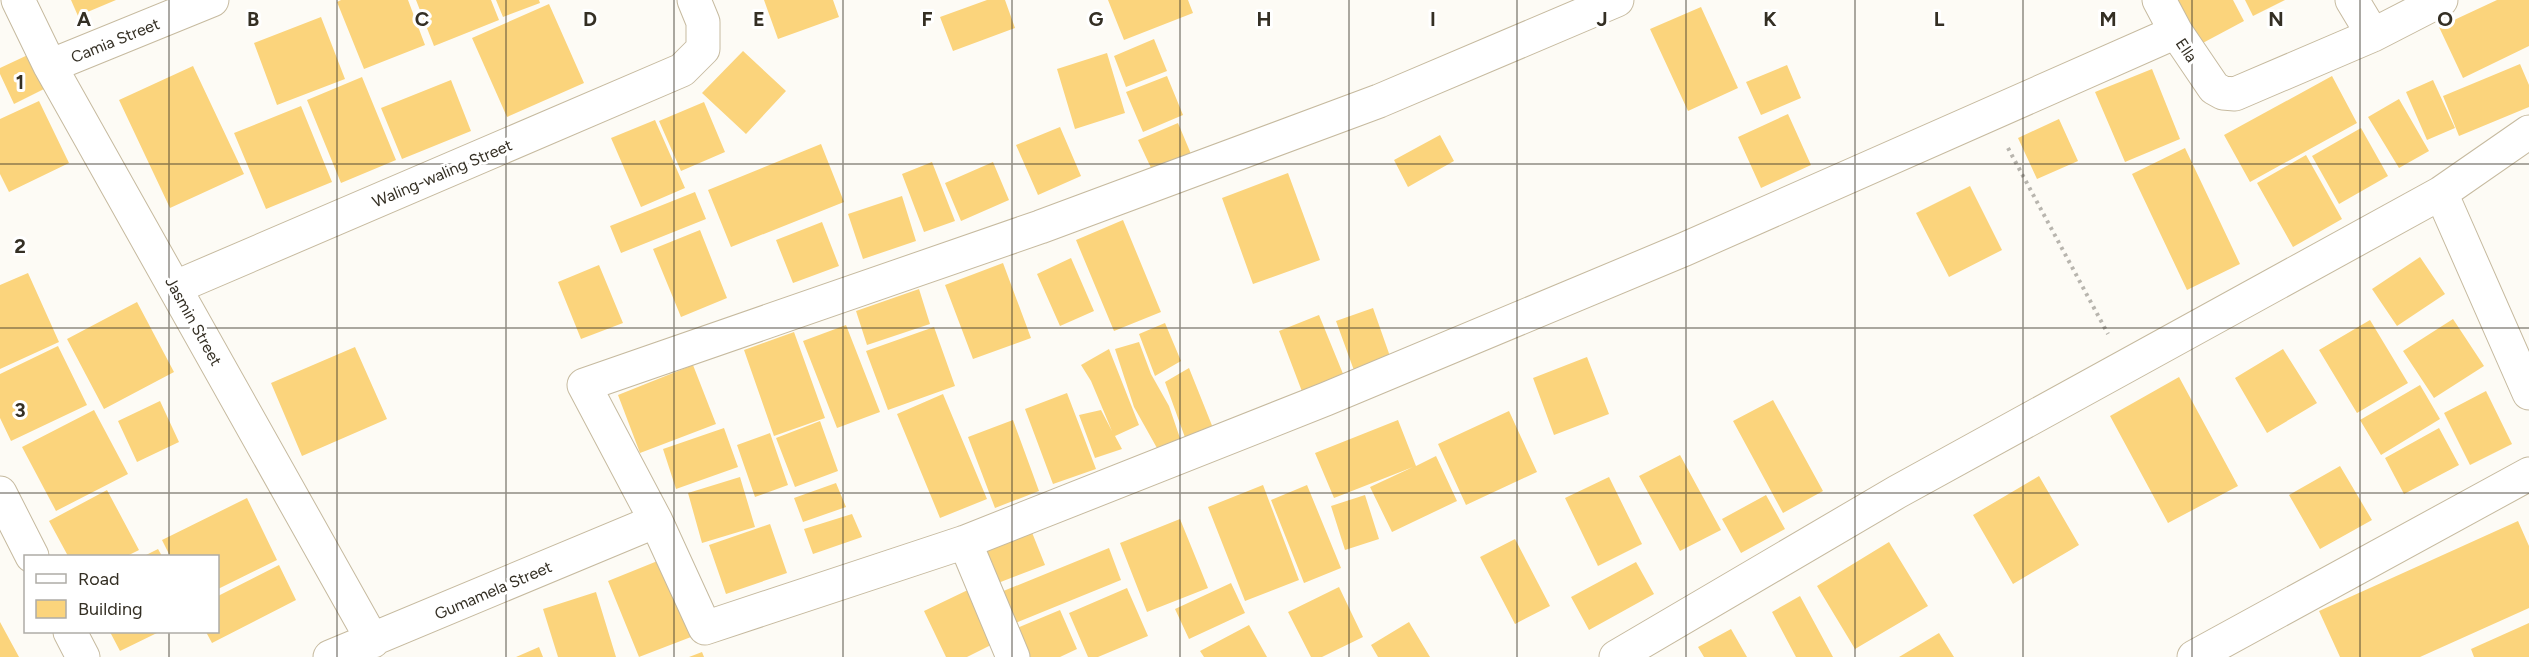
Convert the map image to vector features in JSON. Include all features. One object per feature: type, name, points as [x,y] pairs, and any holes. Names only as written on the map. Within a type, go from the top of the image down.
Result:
[{"type":"street","name":"Jasmin Street","points":[[18,0],[50,66],[373,641]]},
{"type":"street","name":"Camia Street","points":[[50,66],[212,0]]},
{"type":"street","name":"Waling-waling Street","points":[[176,287],[682,70],[703,49],[703,22],[694,0]]},
{"type":"street","points":[[1617,0],[1379,101],[1138,191],[1018,235],[584,385],[656,521],[705,628],[965,542],[1326,399],[1675,254],[2176,32]]},
{"type":"street","name":"Ella","points":[[2159,0],[2176,32],[2214,88],[2223,93],[2235,94],[2373,35]]},
{"type":"street","points":[[2352,0],[2373,35],[2441,0]]},
{"type":"street","points":[[1616,657],[1897,492],[2441,193],[2529,132]]},
{"type":"street","points":[[2441,193],[2529,393]]},
{"type":"street","points":[[2194,657],[2529,474]]},
{"type":"street","points":[[0,493],[31,555]]},
{"type":"street","name":"Gumamela Street","points":[[330,657],[656,521]]},
{"type":"street","points":[[965,542],[1013,657]]},
{"type":"street","points":[[71,633],[83,657]]},
{"type":"path","points":[[1989,113],[2125,366]]},
{"type":"building","points":[[71,0],[116,0],[78,16]]},
{"type":"building","points":[[341,0],[408,0],[425,45],[364,69],[337,2]]},
{"type":"building","points":[[416,0],[491,0],[499,20],[434,46]]},
{"type":"building","points":[[496,0],[539,0],[540,3],[503,17]]},
{"type":"building","points":[[764,0],[833,0],[839,17],[778,39]]},
{"type":"building","points":[[987,0],[1005,0],[1015,28],[953,51],[940,17]]},
{"type":"building","points":[[1108,0],[1188,0],[1193,13],[1124,40]]},
{"type":"building","points":[[2175,0],[2233,0],[2244,21],[2199,45]]},
{"type":"building","points":[[2245,0],[2285,0],[2253,16]]},
{"type":"building","points":[[2497,0],[2529,0],[2529,46],[2463,78],[2439,27]]},
{"type":"building","points":[[549,4],[584,83],[507,117],[472,38]]},
{"type":"building","points":[[1701,7],[1738,88],[1688,111],[1650,29]]},
{"type":"building","points":[[321,17],[345,79],[277,105],[254,43]]},
{"type":"building","points":[[1154,39],[1167,71],[1126,87],[1114,56]]},
{"type":"building","points":[[743,51],[786,91],[746,134],[702,93]]},
{"type":"building","points":[[32,53],[48,87],[14,104],[0,74],[0,68]]},
{"type":"building","points":[[1107,53],[1125,113],[1075,129],[1057,69]]},
{"type":"building","points":[[2520,64],[2529,85],[2529,107],[2459,136],[2443,96]]},
{"type":"building","points":[[1787,65],[1801,98],[1761,115],[1746,82]]},
{"type":"building","points":[[193,66],[244,174],[170,208],[119,100]]},
{"type":"building","points":[[2152,69],[2180,139],[2125,162],[2095,92]]},
{"type":"building","points":[[1167,76],[1183,115],[1143,132],[1126,92]]},
{"type":"building","points":[[2332,76],[2357,123],[2250,182],[2224,135]]},
{"type":"building","points":[[362,77],[396,160],[341,183],[307,100]]},
{"type":"building","points":[[451,80],[471,131],[402,159],[381,108]]},
{"type":"building","points":[[2433,80],[2455,128],[2427,140],[2406,92]]},
{"type":"building","points":[[2399,99],[2429,151],[2399,168],[2368,117]]},
{"type":"building","points":[[39,101],[69,163],[9,192],[0,174],[0,119]]},
{"type":"building","points":[[704,102],[725,152],[681,171],[659,121]]},
{"type":"building","points":[[301,106],[332,182],[266,209],[234,133]]},
{"type":"building","points":[[1788,114],[1811,165],[1761,188],[1738,137]]},
{"type":"building","points":[[2059,119],[2078,161],[2037,179],[2018,138]]},
{"type":"building","points":[[655,120],[685,188],[641,207],[611,138]]},
{"type":"building","points":[[1178,123],[1191,154],[1152,170],[1138,140]]},
{"type":"building","points":[[1060,127],[1081,176],[1038,195],[1016,145]]},
{"type":"building","points":[[2361,128],[2388,176],[2339,204],[2312,156]]},
{"type":"building","points":[[1440,135],[1454,161],[1408,187],[1394,160]]},
{"type":"building","points":[[821,144],[844,202],[731,247],[708,190]]},
{"type":"building","points":[[2185,148],[2240,264],[2187,290],[2132,174]]},
{"type":"building","points":[[2306,155],[2342,219],[2293,247],[2257,183]]},
{"type":"building","points":[[932,162],[955,221],[924,232],[902,174]]},
{"type":"building","points":[[993,162],[1009,200],[961,221],[945,183]]},
{"type":"building","points":[[1288,173],[1320,260],[1253,284],[1222,198]]},
{"type":"building","points":[[1970,186],[2002,250],[1949,277],[1916,213]]},
{"type":"building","points":[[695,192],[706,219],[621,253],[610,226]]},
{"type":"building","points":[[902,196],[916,241],[863,259],[848,214]]},
{"type":"building","points":[[1123,220],[1161,312],[1114,331],[1076,240]]},
{"type":"building","points":[[822,222],[839,266],[793,283],[776,240]]},
{"type":"building","points":[[700,230],[727,298],[681,317],[653,249]]},
{"type":"building","points":[[2420,257],[2445,294],[2397,326],[2372,289]]},
{"type":"building","points":[[1071,258],[1094,311],[1060,326],[1037,274]]},
{"type":"building","points":[[1003,263],[1031,338],[973,359],[945,285]]},
{"type":"building","points":[[599,265],[623,323],[581,339],[558,282]]},
{"type":"building","points":[[28,273],[59,342],[0,369],[0,285]]},
{"type":"building","points":[[919,289],[930,324],[867,345],[856,311]]},
{"type":"building","points":[[137,302],[174,372],[104,409],[67,339]]},
{"type":"building","points":[[1373,308],[1392,362],[1356,376],[1336,321]]},
{"type":"building","points":[[1319,315],[1348,386],[1306,402],[1279,331]]},
{"type":"building","points":[[2453,319],[2484,366],[2434,398],[2403,351]]},
{"type":"building","points":[[2370,320],[2408,383],[2357,413],[2319,350]]},
{"type":"building","points":[[1165,323],[1181,361],[1155,376],[1139,334]]},
{"type":"building","points":[[846,325],[880,412],[837,428],[803,341]]},
{"type":"building","points":[[934,327],[955,386],[888,410],[866,351]]},
{"type":"building","points":[[794,332],[825,418],[774,436],[744,350]]},
{"type":"building","points":[[1139,342],[1151,374],[1169,406],[1182,444],[1162,457],[1134,407],[1115,349]]},
{"type":"building","points":[[58,346],[87,405],[11,441],[0,418],[0,374]]},
{"type":"building","points":[[355,347],[387,419],[302,456],[271,383]]},
{"type":"building","points":[[1109,349],[1139,425],[1115,436],[1122,449],[1095,458],[1079,415],[1101,410],[1112,431],[1091,381],[1081,365]]},
{"type":"building","points":[[2283,349],[2317,403],[2267,433],[2235,378]]},
{"type":"building","points":[[1587,357],[1609,414],[1554,435],[1533,378]]},
{"type":"building","points":[[693,365],[716,424],[640,453],[618,395]]},
{"type":"building","points":[[1189,368],[1215,433],[1187,443],[1165,382]]},
{"type":"building","points":[[2179,377],[2238,486],[2168,523],[2110,416]]},
{"type":"building","points":[[2420,385],[2440,419],[2381,455],[2360,420]]},
{"type":"building","points":[[2486,391],[2512,444],[2470,465],[2444,413]]},
{"type":"building","points":[[1067,393],[1096,469],[1053,484],[1025,409]]},
{"type":"building","points":[[943,394],[987,499],[940,518],[897,414]]},
{"type":"building","points":[[1773,400],[1823,491],[1783,513],[1733,421]]},
{"type":"building","points":[[160,401],[179,442],[137,462],[118,421]]},
{"type":"building","points":[[94,410],[128,474],[56,511],[22,447]]},
{"type":"building","points":[[1509,411],[1537,472],[1466,505],[1438,444]]},
{"type":"building","points":[[1013,420],[1039,491],[995,508],[968,437]]},
{"type":"building","points":[[1398,420],[1416,466],[1436,456],[1457,501],[1392,532],[1370,487],[1413,467],[1334,498],[1315,453]]},
{"type":"building","points":[[820,421],[838,471],[795,487],[776,438]]},
{"type":"building","points":[[724,428],[738,467],[676,489],[663,449]]},
{"type":"building","points":[[2439,428],[2459,465],[2404,494],[2385,458]]},
{"type":"building","points":[[770,433],[788,485],[755,497],[737,445]]},
{"type":"building","points":[[1680,455],[1721,530],[1680,551],[1639,476]]},
{"type":"building","points":[[2340,466],[2372,520],[2320,549],[2289,495]]},
{"type":"building","points":[[2039,476],[2079,545],[2013,584],[1973,515]]},
{"type":"building","points":[[740,477],[755,527],[702,543],[688,493]]},
{"type":"building","points":[[1609,477],[1642,544],[1598,566],[1565,498]]},
{"type":"building","points":[[836,483],[846,507],[803,522],[794,498]]},
{"type":"building","points":[[1263,485],[1299,580],[1245,601],[1208,507]]},
{"type":"building","points":[[1307,485],[1341,568],[1304,583],[1271,500]]},
{"type":"building","points":[[107,490],[139,550],[129,555],[67,555],[49,521]]},
{"type":"building","points":[[1365,495],[1379,539],[1345,550],[1331,506]]},
{"type":"building","points":[[1766,495],[1785,529],[1741,553],[1722,519]]},
{"type":"building","points":[[247,498],[277,560],[219,589],[219,555],[170,555],[162,540]]},
{"type":"building","points":[[852,514],[862,537],[813,554],[804,529]]},
{"type":"building","points":[[1180,519],[1208,588],[1147,612],[1120,543]]},
{"type":"building","points":[[2518,521],[2529,546],[2529,608],[2420,657],[2340,657],[2319,611]]},
{"type":"building","points":[[770,524],[787,573],[726,594],[709,545]]},
{"type":"building","points":[[1031,530],[1045,565],[998,583],[985,547]]},
{"type":"building","points":[[1515,539],[1550,606],[1515,624],[1480,557]]},
{"type":"building","points":[[1889,542],[1928,606],[1855,649],[1817,586]]},
{"type":"building","points":[[1109,548],[1121,580],[1013,624],[1001,592]]},
{"type":"building","points":[[158,549],[161,555],[146,555]]},
{"type":"building","points":[[660,560],[691,637],[639,657],[608,581]]},
{"type":"building","points":[[1636,562],[1654,594],[1589,630],[1571,597]]},
{"type":"building","points":[[279,565],[296,600],[212,643],[207,633],[219,633],[219,595]]},
{"type":"building","points":[[1231,583],[1245,613],[1189,639],[1175,609]]},
{"type":"building","points":[[1339,587],[1363,637],[1322,657],[1311,657],[1288,612]]},
{"type":"building","points":[[972,588],[997,642],[967,657],[946,657],[924,611]]},
{"type":"building","points":[[1127,588],[1148,636],[1098,657],[1088,657],[1069,613]]},
{"type":"building","points":[[596,592],[616,657],[558,657],[543,609]]},
{"type":"building","points":[[1800,596],[1833,657],[1796,657],[1772,612]]},
{"type":"building","points":[[1060,610],[1077,649],[1060,657],[1028,657],[1017,628]]},
{"type":"building","points":[[0,622],[19,657],[0,657]]},
{"type":"building","points":[[1409,622],[1430,657],[1378,657],[1371,645]]},
{"type":"building","points":[[2529,623],[2529,657],[2474,657],[2471,649]]},
{"type":"building","points":[[1249,625],[1267,657],[1204,657],[1200,651]]},
{"type":"building","points":[[1731,629],[1747,657],[1704,657],[1698,647]]},
{"type":"building","points":[[111,633],[157,633],[120,651]]},
{"type":"building","points":[[1939,633],[1954,657],[1899,657]]},
{"type":"building","points":[[539,647],[543,657],[516,657]]},
{"type":"building","points":[[702,652],[704,657],[689,657]]}]
